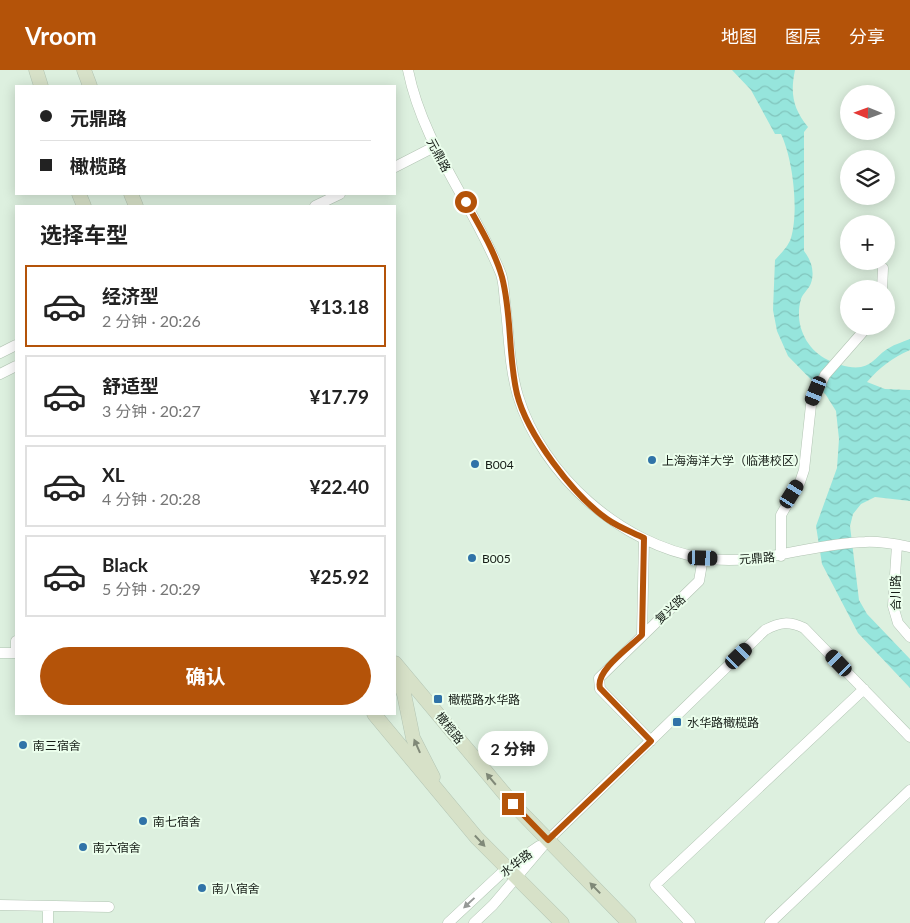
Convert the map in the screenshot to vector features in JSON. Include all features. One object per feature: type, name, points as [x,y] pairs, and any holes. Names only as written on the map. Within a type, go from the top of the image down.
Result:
[{"type":"main road","points":[[36,70],[41,85]]},
{"type":"main road","points":[[84,70],[90,85]]},
{"type":"main road","name":"橄榄路","points":[[396,664],[492,780],[629,923]]},
{"type":"main road","points":[[396,673],[404,694],[413,738],[448,804]]},
{"type":"main road","points":[[375,715],[477,838],[562,923]]},
{"type":"street","name":"元鼎路","points":[[408,70],[418,108],[434,147],[481,228],[502,277],[518,396],[533,429],[549,457],[574,488],[607,519],[653,544],[703,558],[745,560],[781,556],[856,542],[897,545]]},
{"type":"street","points":[[396,166],[434,147]]},
{"type":"street","points":[[317,205],[338,195]]},
{"type":"street","points":[[781,556],[781,515],[800,482],[804,470],[811,405],[816,391],[837,359],[860,335]]},
{"type":"street","points":[[0,353],[15,346]]},
{"type":"street","points":[[0,374],[15,366]]},
{"type":"street","points":[[642,635],[644,538]]},
{"type":"street","points":[[897,545],[910,547]]},
{"type":"street","name":"合川路","points":[[897,545],[893,606],[898,623],[910,637]]},
{"type":"street","name":"复兴路","points":[[651,741],[600,688],[598,683],[603,672],[700,581],[703,558]]},
{"type":"street","points":[[548,840],[765,630],[776,624],[788,622],[804,628],[910,737]]},
{"type":"street","points":[[0,653],[15,653]]},
{"type":"street","points":[[690,923],[655,885],[864,689]]},
{"type":"street","points":[[770,923],[910,790]]},
{"type":"street","name":"水华路","points":[[448,923],[507,868],[548,840]]},
{"type":"street","name":"水华路","points":[[474,923],[517,878],[548,840]]},
{"type":"street","points":[[0,905],[109,907]]},
{"type":"street","points":[[48,906],[48,923]]},
{"type":"water","points":[[732,70],[795,70],[794,100],[799,114],[808,127],[804,132],[804,251],[809,258],[813,274],[810,285],[801,299],[799,317],[800,326],[808,342],[813,349],[828,360],[844,366],[857,367],[869,364],[885,350],[910,339],[910,350],[887,363],[867,382],[885,389],[910,390],[910,501],[875,497],[861,504],[853,514],[850,526],[859,600],[867,614],[910,659],[910,688],[858,633],[822,564],[816,526],[837,468],[839,439],[836,411],[826,395],[788,356],[777,331],[773,310],[775,260],[791,238],[795,200],[792,171],[781,134],[775,134],[751,90]]},
{"type":"place","name":"上海海洋大学（临港校区）","points":[[652,460]]},
{"type":"place","name":"B004","points":[[475,464]]},
{"type":"place","name":"B005","points":[[472,558]]},
{"type":"place","name":"橄榄路水华路","points":[[438,699]]},
{"type":"place","name":"水华路橄榄路","points":[[677,722]]},
{"type":"place","name":"南三宿舍","points":[[23,745]]},
{"type":"place","name":"南七宿舍","points":[[143,821]]},
{"type":"place","name":"南六宿舍","points":[[83,847]]},
{"type":"place","name":"南八宿舍","points":[[202,888]]},
{"type":"route","points":[[466,202],[481,228],[502,277],[513,371],[518,396],[533,429],[549,457],[574,488],[607,519],[644,538],[642,635],[603,672],[598,683],[600,688],[651,741],[548,840],[513,804]]}]
